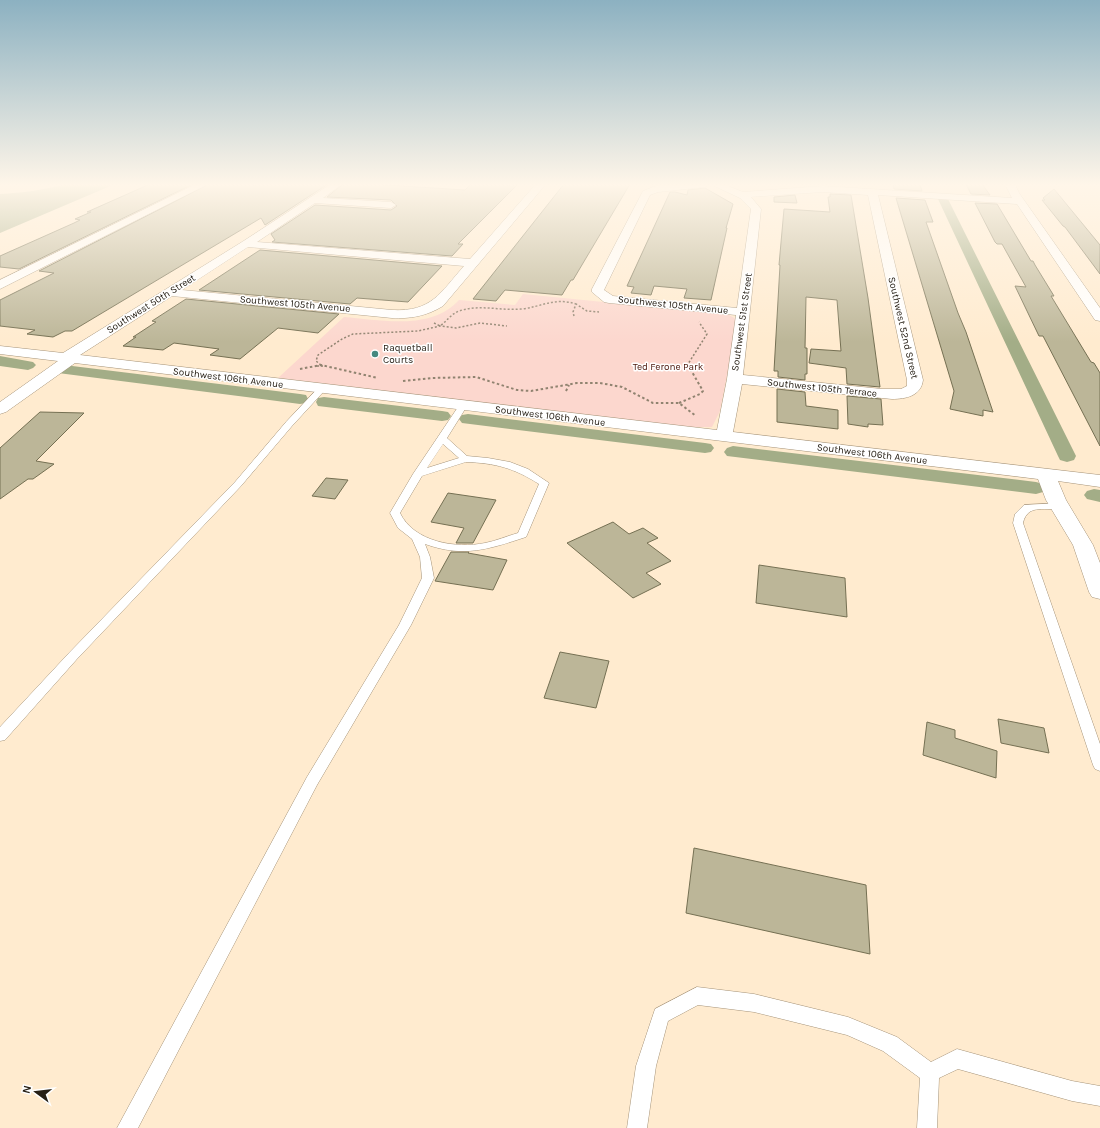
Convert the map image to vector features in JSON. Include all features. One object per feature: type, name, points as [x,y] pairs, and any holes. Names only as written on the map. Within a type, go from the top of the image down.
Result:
[{"type":"street","points":[[0,285],[97,237]]},
{"type":"street","name":"Southwest 50th Street","points":[[2,402],[66,358],[257,237]]},
{"type":"street","points":[[426,316],[496,237]]},
{"type":"street","name":"Southwest 105th Avenue","points":[[624,237],[598,289],[598,292],[604,297],[622,301],[743,312]]},
{"type":"street","name":"Southwest 51st Street","points":[[724,437],[735,379],[753,237]]},
{"type":"street","name":"Southwest 52nd Street","points":[[883,237],[916,380],[916,385],[909,392]]},
{"type":"street","points":[[1044,237],[1100,317]]},
{"type":"street","points":[[246,244],[473,263]]},
{"type":"street","name":"Southwest 105th Avenue","points":[[169,292],[426,316]]},
{"type":"street","name":"Southwest 106th Avenue","points":[[0,350],[1100,481]]},
{"type":"street","name":"Southwest 105th Terrace","points":[[735,379],[895,395],[909,392]]},
{"type":"street","points":[[1046,475],[1060,506],[1083,545],[1100,592]]},
{"type":"lane","points":[[0,736],[73,656],[238,484],[289,424],[322,389]]},
{"type":"lane","points":[[418,474],[465,459],[507,463],[527,471],[544,483],[522,535],[491,545],[463,548],[438,545],[417,537],[402,526],[395,513],[418,474],[463,406]]},
{"type":"lane","points":[[442,438],[465,459]]},
{"type":"lane","points":[[1060,506],[1028,507],[1020,514],[1018,523],[1100,765]]},
{"type":"lane","points":[[127,1128],[312,781],[409,618],[428,578],[426,557],[417,537]]},
{"type":"lane","points":[[637,1128],[646,1066],[660,1015],[697,996],[754,1002],[848,1026],[890,1044],[930,1073]]},
{"type":"lane","points":[[930,1073],[957,1060],[1072,1091],[1100,1096]]},
{"type":"lane","points":[[927,1128],[930,1073]]},
{"type":"path","points":[[440,326],[446,322],[451,314],[470,308],[488,307],[523,309],[534,307],[546,302],[560,300],[576,304]]},
{"type":"path","points":[[426,316],[440,326]]},
{"type":"path","points":[[378,378],[329,368],[316,361],[318,356],[342,339],[353,334],[418,331],[440,326],[456,328],[490,323],[507,326]]},
{"type":"path","points":[[399,380],[451,376],[476,377],[517,390],[531,391],[577,383],[607,385],[622,387],[653,402],[679,403],[700,394],[703,391],[688,364],[699,348]]},
{"type":"path","points":[[299,369],[321,365]]},
{"type":"path","points":[[566,391],[569,385]]},
{"type":"path","points":[[679,403],[701,420]]},
{"type":"green space","name":"Ted Ferone Park","points":[[523,294],[714,313],[729,315],[738,320],[720,411],[712,427],[682,427],[278,378],[344,317],[389,321],[420,320],[448,310],[459,300],[515,305]]},
{"type":"building","points":[[43,237],[85,237],[19,269],[0,267],[0,256]]},
{"type":"building","points":[[106,237],[230,237],[72,331],[65,331],[53,337],[27,334],[35,330],[0,326],[0,300],[54,273],[39,271]]},
{"type":"building","points":[[273,237],[465,237],[458,244],[463,244],[452,256],[272,242],[275,240]]},
{"type":"building","points":[[522,237],[599,237],[573,280],[571,280],[562,295],[505,290],[496,301],[473,299]]},
{"type":"building","points":[[650,237],[725,237],[711,300],[684,298],[687,289],[654,286],[651,295],[631,293],[634,287],[627,286]]},
{"type":"building","points":[[782,237],[858,237],[880,387],[847,384],[846,368],[809,363],[811,349],[841,351],[837,300],[806,297],[805,348],[807,348],[807,374],[805,374],[805,380],[778,377],[778,371],[774,371]]},
{"type":"building","points":[[908,237],[931,237],[993,412],[983,410],[983,416],[950,409],[954,391]]},
{"type":"building","points":[[992,237],[1016,237],[1054,296],[1051,296],[1091,362],[1094,363],[1100,373],[1100,446],[1043,336],[1039,336],[1015,286],[1026,287],[1002,244],[997,244]]},
{"type":"building","points":[[1072,237],[1093,237],[1100,245],[1100,274]]},
{"type":"building","points":[[260,250],[442,266],[408,302],[357,298],[350,304],[199,290]]},
{"type":"building","points":[[186,299],[339,314],[318,333],[278,328],[240,359],[210,355],[219,349],[174,343],[163,350],[123,346],[136,337],[133,337],[156,322],[152,321]]},
{"type":"building","points":[[777,389],[805,392],[806,406],[838,410],[838,429],[777,422]]},
{"type":"building","points":[[847,396],[881,399],[883,425],[868,424],[868,427],[848,424]]},
{"type":"building","points":[[40,412],[84,413],[36,461],[54,464],[33,479],[28,479],[0,499],[0,448]]},
{"type":"building","points":[[326,478],[348,480],[335,499],[312,496]]},
{"type":"building","points":[[448,493],[496,500],[473,543],[456,543],[464,528],[431,522]]},
{"type":"building","points":[[613,522],[629,534],[643,528],[658,538],[647,543],[671,561],[646,573],[661,584],[633,598],[567,543]]},
{"type":"building","points":[[451,552],[469,552],[468,553],[507,560],[493,590],[435,581]]},
{"type":"building","points":[[759,565],[845,578],[847,617],[756,603]]},
{"type":"building","points":[[560,652],[609,661],[596,708],[544,698]]},
{"type":"building","points":[[998,719],[1044,728],[1049,753],[1001,743]]},
{"type":"building","points":[[927,722],[955,730],[955,738],[997,751],[996,778],[923,755]]},
{"type":"building","points":[[694,848],[866,885],[870,954],[686,913]]},
{"type":"waterway","points":[[961,237],[1067,456]]},
{"type":"waterway","points":[[0,361],[28,365]]},
{"type":"waterway","points":[[64,370],[300,399]]},
{"type":"waterway","points":[[324,402],[442,416]]},
{"type":"waterway","points":[[468,419],[705,448]]},
{"type":"waterway","points":[[733,452],[1036,488]]},
{"type":"waterway","points":[[1094,495],[1100,496]]},
{"type":"place","name":"Raquetball Courts","points":[[375,354]]}]
